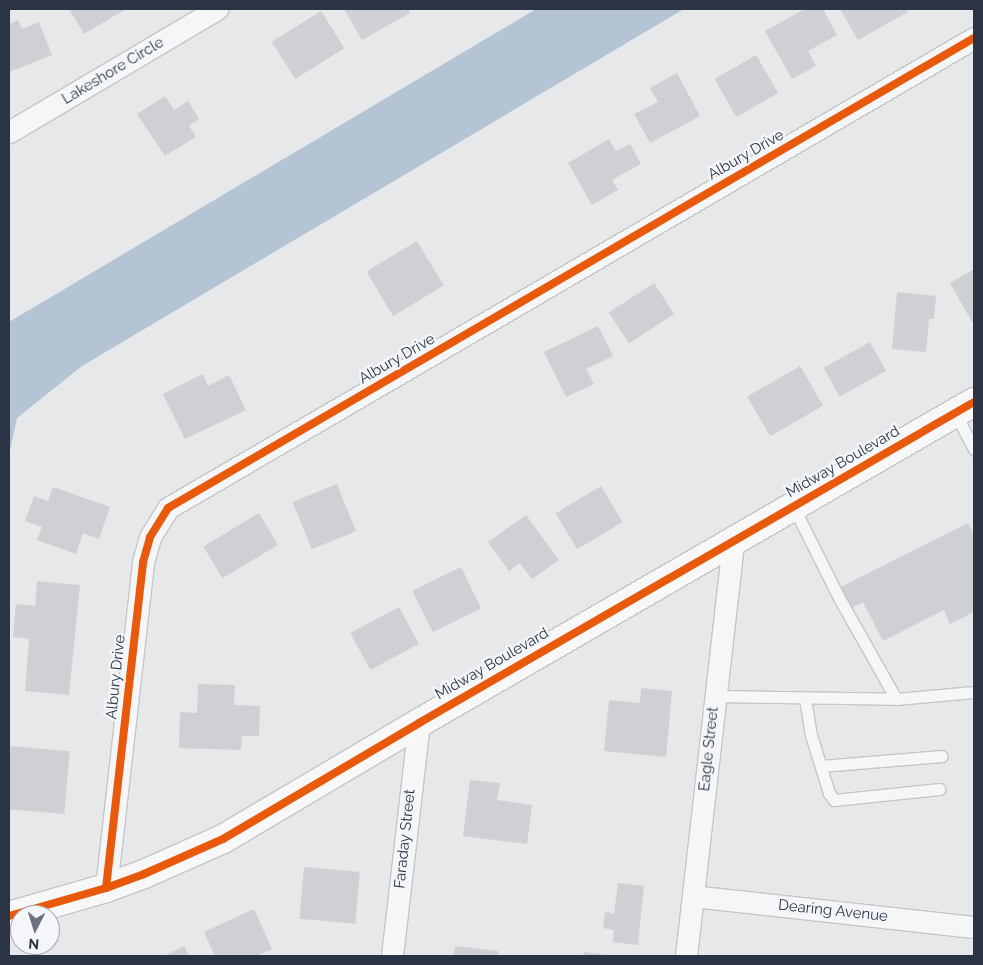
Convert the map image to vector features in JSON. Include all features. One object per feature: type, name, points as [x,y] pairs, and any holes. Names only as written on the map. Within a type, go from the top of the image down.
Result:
[{"type":"street","name":"Lakeshore Circle","points":[[9,132],[217,9]]},
{"type":"street","name":"Albury Drive","points":[[106,888],[143,562],[150,537],[168,508],[974,38]]},
{"type":"street","name":"Midway Boulevard","points":[[9,916],[106,888],[144,874],[223,839],[419,723],[965,407]]},
{"type":"street","name":"Eagle Street","points":[[686,956],[733,541]]},
{"type":"street","name":"Faraday Street","points":[[392,956],[419,723]]},
{"type":"street","name":"Dearing Avenue","points":[[693,896],[974,927]]},
{"type":"lane","points":[[965,407],[974,449]]},
{"type":"lane","points":[[793,506],[838,596],[896,699]]},
{"type":"lane","points":[[715,696],[896,699],[974,692]]},
{"type":"lane","points":[[805,698],[811,735],[829,793],[834,800],[939,789]]},
{"type":"lane","points":[[821,766],[942,756]]},
{"type":"water","points":[[536,9],[684,9],[82,366],[17,418],[9,455],[9,322]]},
{"type":"building","points":[[69,9],[126,9],[84,34]]},
{"type":"building","points":[[344,9],[408,9],[410,13],[362,40]]},
{"type":"building","points":[[805,9],[823,9],[837,35],[808,51],[816,66],[792,79],[765,31]]},
{"type":"building","points":[[840,9],[906,9],[908,12],[858,40]]},
{"type":"building","points":[[321,11],[344,48],[295,79],[272,42]]},
{"type":"building","points":[[18,20],[22,29],[39,22],[52,55],[9,72],[9,24]]},
{"type":"building","points":[[756,55],[778,93],[736,117],[714,79]]},
{"type":"building","points":[[677,73],[700,116],[650,143],[634,114],[658,102],[650,88]]},
{"type":"building","points":[[165,96],[174,110],[188,101],[199,119],[189,126],[196,137],[165,156],[137,114]]},
{"type":"building","points":[[609,139],[616,151],[630,144],[641,164],[612,180],[618,190],[592,205],[568,163]]},
{"type":"building","points":[[417,241],[444,286],[393,316],[366,271]]},
{"type":"building","points":[[974,269],[974,321],[972,322],[950,283]]},
{"type":"building","points":[[654,283],[674,314],[629,343],[609,312]]},
{"type":"building","points":[[897,292],[936,296],[934,319],[929,319],[926,352],[892,349]]},
{"type":"building","points":[[598,326],[613,356],[586,369],[594,384],[566,397],[544,352]]},
{"type":"building","points":[[870,342],[886,371],[840,397],[824,368]]},
{"type":"building","points":[[800,366],[823,406],[770,436],[747,397]]},
{"type":"building","points":[[203,374],[208,386],[229,375],[246,410],[185,439],[163,394]]},
{"type":"building","points":[[337,484],[356,531],[312,549],[292,502]]},
{"type":"building","points":[[601,486],[623,522],[577,549],[556,513]]},
{"type":"building","points":[[53,487],[110,507],[99,539],[83,533],[76,554],[37,540],[42,527],[25,521],[34,496],[48,501]]},
{"type":"building","points":[[259,513],[278,545],[222,578],[203,546]]},
{"type":"building","points":[[526,515],[559,560],[532,579],[520,563],[509,571],[488,542]]},
{"type":"building","points":[[968,523],[974,535],[974,612],[950,624],[944,610],[883,641],[863,602],[851,608],[841,587]]},
{"type":"building","points":[[461,567],[481,608],[433,632],[412,591]]},
{"type":"building","points":[[37,581],[80,585],[69,695],[25,691],[29,639],[13,637],[16,604],[35,606]]},
{"type":"building","points":[[399,607],[419,644],[370,670],[350,633]]},
{"type":"building","points":[[198,684],[235,685],[234,705],[260,706],[259,736],[242,736],[241,750],[179,748],[180,712],[197,713]]},
{"type":"building","points":[[641,688],[672,691],[666,757],[604,751],[609,700],[640,703]]},
{"type":"building","points":[[9,746],[70,751],[64,814],[9,809]]},
{"type":"building","points":[[470,780],[500,783],[497,800],[532,805],[527,844],[463,836]]},
{"type":"building","points":[[304,867],[360,872],[355,924],[299,919]]},
{"type":"building","points":[[618,883],[644,886],[638,945],[613,942],[614,930],[603,928],[605,912],[614,914]]},
{"type":"building","points":[[254,909],[272,949],[256,956],[215,956],[204,932]]},
{"type":"building","points":[[184,946],[189,956],[164,956]]},
{"type":"building","points":[[455,946],[498,951],[498,956],[454,956]]},
{"type":"building","points":[[584,952],[607,955],[607,956],[583,956]]},
{"type":"cycle path","points":[[106,888],[143,562],[150,537],[168,508],[974,38]]},
{"type":"cycle path","points":[[9,916],[106,888],[144,874],[223,839],[419,723],[974,402]]}]
